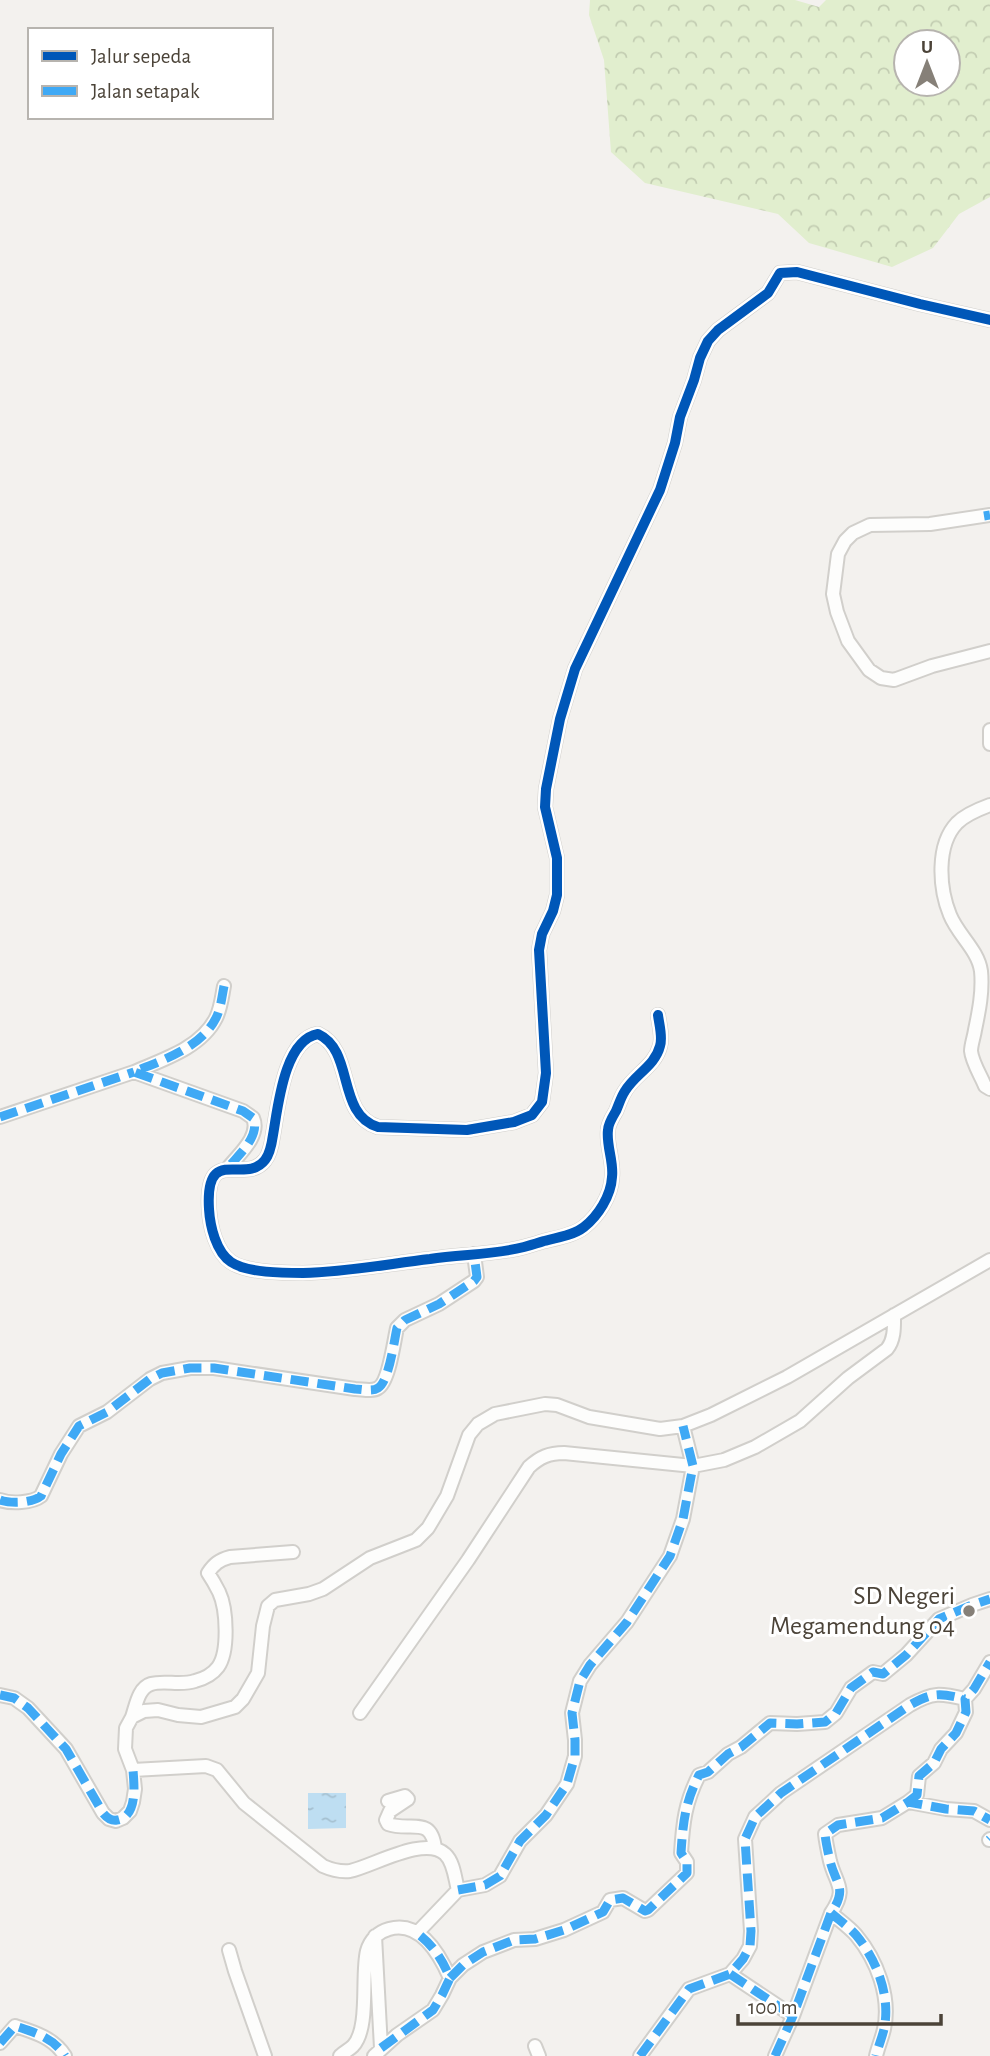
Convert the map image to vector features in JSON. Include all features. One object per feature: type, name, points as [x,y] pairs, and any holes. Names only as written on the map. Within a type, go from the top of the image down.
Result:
[{"type":"street","points":[[228,1168],[242,1170],[259,1165],[266,1159],[283,1080],[295,1053],[310,1035],[318,1034],[329,1041],[339,1057],[348,1094],[356,1110],[366,1122],[378,1128],[481,1129],[523,1119],[531,1115],[542,1102],[546,1073],[539,950],[542,934],[556,902],[557,882],[555,845],[545,807],[560,719],[575,669],[660,490],[680,418],[708,341],[718,330],[768,293],[780,272],[797,272],[990,320]]},
{"type":"street","points":[[990,515],[930,524],[870,525],[853,533],[838,554],[833,594],[848,641],[869,670],[881,678],[894,680],[932,666],[990,651]]},
{"type":"street","points":[[990,730],[990,744]]},
{"type":"street","points":[[990,805],[976,810],[958,822],[946,838],[942,860],[943,888],[950,916],[981,968],[982,986],[971,1052],[985,1086],[990,1089]]},
{"type":"street","points":[[0,1116],[134,1072],[174,1054],[202,1035],[216,1019],[224,986]]},
{"type":"street","points":[[134,1072],[243,1111],[253,1118],[256,1129],[252,1138],[228,1168],[216,1173],[211,1184],[209,1210],[216,1241],[231,1262],[263,1272],[304,1273],[398,1264],[523,1248],[582,1229],[598,1214],[607,1197],[612,1178],[608,1129],[625,1090],[652,1063],[661,1044],[658,1015]]},
{"type":"street","points":[[0,1500],[37,1500],[79,1426],[107,1412],[162,1373],[190,1368],[214,1368],[370,1390],[379,1388],[385,1380],[397,1328],[401,1322],[439,1304],[474,1281],[477,1277],[474,1254]]},
{"type":"street","points":[[132,1717],[144,1711],[158,1710],[201,1717],[235,1707],[243,1699],[258,1673],[262,1626],[268,1606],[275,1600],[309,1594],[323,1588],[370,1558],[416,1540],[428,1528],[447,1496],[469,1435],[478,1424],[495,1413],[545,1404],[557,1405],[589,1417],[660,1429],[682,1426],[787,1377],[990,1260]]},
{"type":"street","points":[[360,1713],[468,1560],[529,1467],[537,1460],[553,1453],[564,1453],[693,1466],[734,1456],[800,1421],[848,1378],[890,1346],[894,1315]]},
{"type":"street","points":[[416,1933],[458,1890],[485,1885],[499,1876],[520,1841],[546,1815],[567,1784],[575,1756],[572,1713],[580,1681],[590,1665],[627,1622],[670,1556],[683,1519],[693,1466],[682,1426]]},
{"type":"street","points":[[0,1695],[14,1698],[28,1708],[66,1749],[109,1819],[116,1821],[124,1818],[130,1811],[135,1789],[133,1770],[125,1749],[126,1728],[144,1688],[151,1684],[187,1684],[211,1675],[219,1666],[226,1632],[224,1611],[220,1594],[208,1573],[220,1560],[230,1557],[293,1552]]},
{"type":"street","points":[[377,2052],[433,2010],[450,1978],[463,1965],[483,1952],[514,1940],[535,1939],[564,1930],[603,1912],[610,1900],[623,1898],[645,1911],[648,1910],[687,1874],[687,1861],[681,1853],[683,1822],[688,1798],[699,1774],[708,1772],[770,1723],[825,1722],[836,1713],[851,1688],[873,1672],[883,1674],[906,1656],[939,1619],[990,1599]]},
{"type":"street","points":[[775,2056],[793,2016],[831,1913],[838,1902],[840,1890],[825,1834],[838,1825],[882,1818],[916,1795],[919,1776],[934,1763],[941,1749],[956,1733],[966,1712],[965,1699],[990,1662]]},
{"type":"street","points":[[640,2056],[689,1989],[730,1974],[750,1946],[745,1839],[755,1817],[781,1793],[910,1705],[929,1695],[965,1699]]},
{"type":"street","points":[[133,1770],[206,1766],[217,1770],[244,1803],[323,1866],[334,1871],[349,1871],[415,1849],[435,1849],[445,1854],[450,1862],[458,1890]]},
{"type":"street","points":[[388,1801],[401,1796],[407,1797],[407,1801],[390,1811],[386,1820],[388,1824],[425,1828],[432,1832],[435,1849]]},
{"type":"street","points":[[908,1802],[974,1811],[990,1820]]},
{"type":"street","points":[[831,1913],[856,1935],[874,1963],[884,1990],[884,2028],[876,2056]]},
{"type":"street","points":[[340,2056],[354,2046],[360,2031],[367,1949],[375,1936],[396,1927],[406,1927],[429,1942],[450,1978]]},
{"type":"street","points":[[375,1936],[377,2052]]},
{"type":"street","points":[[229,1950],[265,2056]]},
{"type":"street","points":[[730,1974],[793,2016]]},
{"type":"street","points":[[0,2042],[15,2026],[40,2034],[60,2048],[65,2056]]},
{"type":"green space","points":[[590,0],[795,0],[819,7],[826,0],[990,0],[990,197],[959,214],[933,248],[892,267],[809,243],[778,214],[645,183],[611,152],[604,60],[589,15]]},
{"type":"water","points":[[308,1793],[346,1793],[346,1828],[308,1829]]},
{"type":"marked path","points":[[984,516],[990,515]]},
{"type":"marked path","points":[[224,986],[216,1018],[201,1037],[180,1052],[134,1072],[243,1111],[253,1118],[254,1132],[228,1168]]},
{"type":"marked path","points":[[0,1117],[134,1072]]},
{"type":"marked path","points":[[0,1500],[21,1502],[41,1496],[61,1454],[79,1426],[107,1412],[162,1373],[190,1368],[214,1368],[355,1389],[378,1388],[388,1370],[397,1328],[405,1320],[439,1304],[474,1281],[477,1277],[474,1254]]},
{"type":"marked path","points":[[458,1890],[485,1885],[500,1876],[520,1841],[546,1815],[567,1784],[575,1756],[572,1713],[580,1681],[590,1665],[627,1622],[670,1556],[683,1519],[693,1466],[683,1426]]},
{"type":"marked path","points":[[450,1978],[463,1965],[483,1952],[514,1940],[535,1939],[564,1930],[603,1912],[610,1900],[623,1898],[645,1911],[648,1910],[687,1873],[687,1862],[681,1853],[683,1832],[688,1804],[699,1775],[708,1772],[770,1723],[825,1722],[836,1713],[851,1688],[873,1672],[883,1674],[906,1655],[939,1619],[990,1599]]},
{"type":"marked path","points":[[908,1802],[917,1795],[919,1776],[934,1763],[941,1749],[956,1733],[966,1712],[965,1699],[990,1662]]},
{"type":"marked path","points":[[0,1695],[14,1698],[28,1708],[66,1749],[109,1819],[124,1818],[132,1807],[133,1770]]},
{"type":"marked path","points":[[640,2056],[689,1989],[730,1974],[750,1946],[745,1839],[755,1817],[781,1793],[910,1705],[937,1695],[965,1699]]},
{"type":"marked path","points":[[775,2056],[839,1898],[839,1887],[825,1834],[838,1825],[882,1818],[908,1802],[974,1811],[990,1820]]},
{"type":"marked path","points":[[831,1913],[864,1945],[880,1979],[886,2017],[876,2056]]},
{"type":"marked path","points":[[381,2048],[433,2010],[450,1978],[428,1942],[417,1933]]},
{"type":"marked path","points":[[730,1974],[793,2016]]},
{"type":"marked path","points":[[0,2043],[15,2026],[49,2040],[65,2056]]},
{"type":"cycle path","points":[[658,1015],[661,1039],[657,1053],[625,1091],[609,1125],[608,1142],[612,1171],[609,1191],[599,1211],[580,1230],[501,1252],[303,1273],[266,1272],[238,1266],[221,1252],[212,1231],[209,1209],[209,1189],[213,1177],[220,1171],[257,1167],[265,1160],[290,1061],[297,1048],[307,1039],[318,1034],[329,1042],[337,1054],[356,1109],[365,1120],[378,1127],[467,1130],[514,1122],[532,1115],[542,1102],[546,1073],[539,950],[542,934],[557,895],[557,858],[545,807],[560,719],[575,669],[660,490],[680,417],[708,341],[718,330],[768,293],[780,273],[797,272],[990,320]]},
{"type":"place","name":"SD Negeri Megamendung 04","points":[[969,1611]]}]
